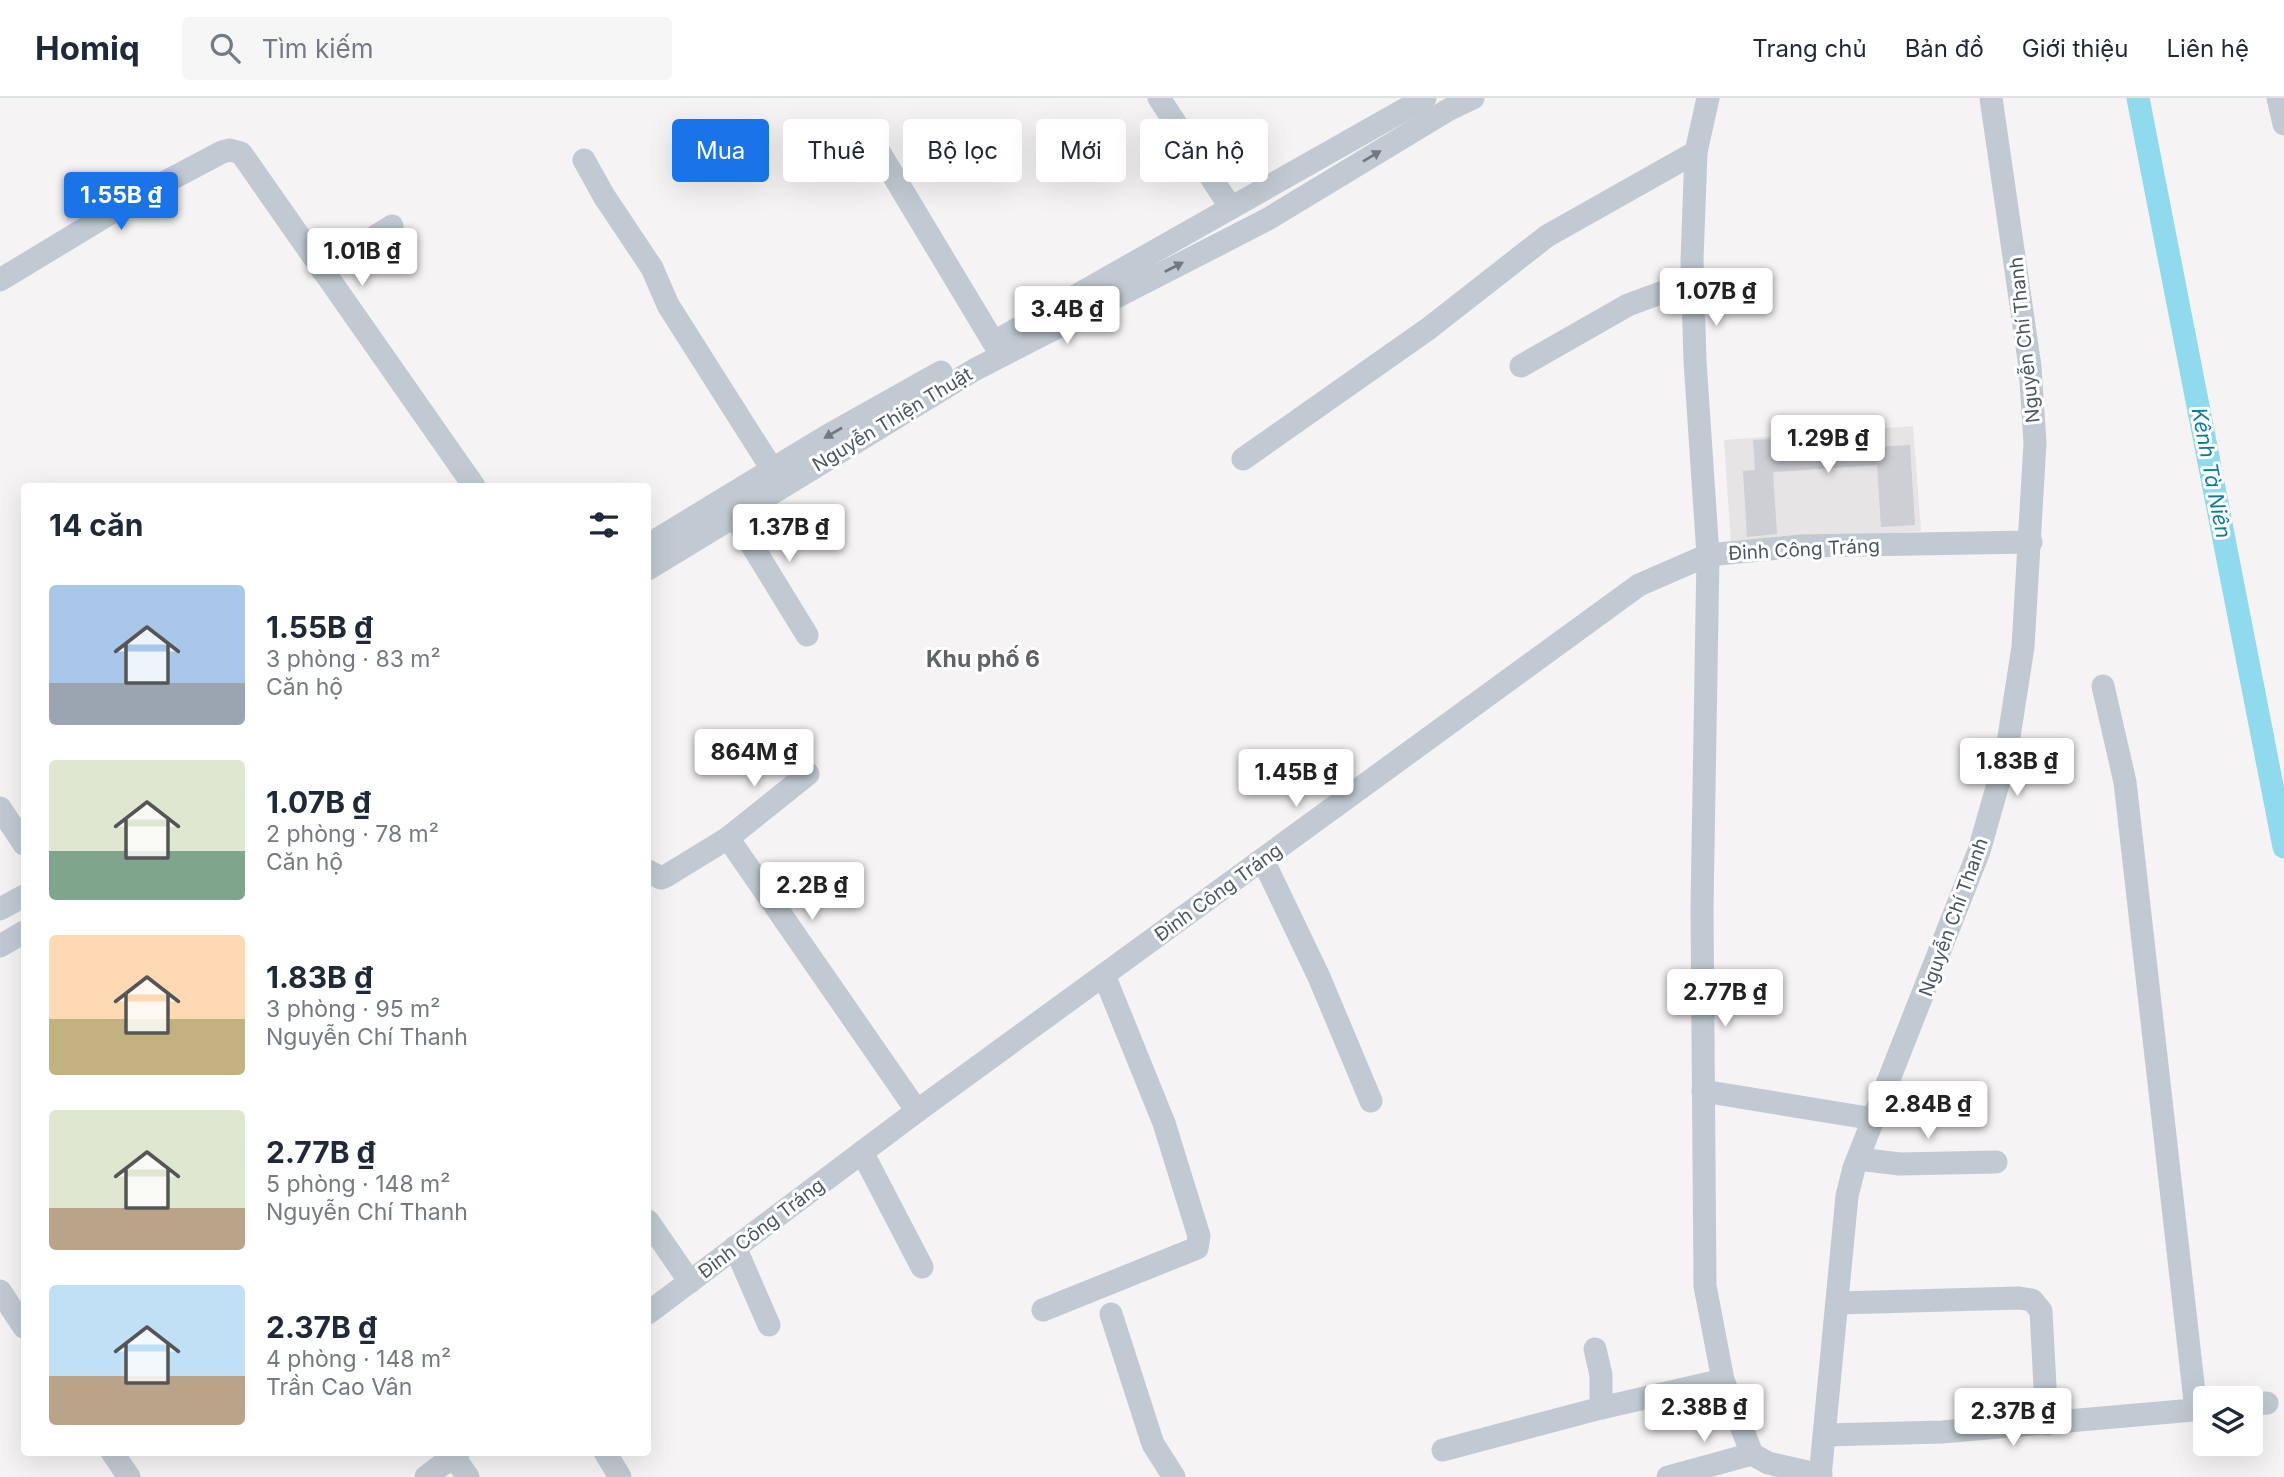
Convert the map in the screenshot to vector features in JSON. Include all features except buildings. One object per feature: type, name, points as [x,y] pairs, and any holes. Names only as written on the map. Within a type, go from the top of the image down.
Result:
[{"type":"street","points":[[1159,98],[1231,208]]},
{"type":"street","name":"Nguyễn Thiện Thuật","points":[[651,543],[974,370],[1231,208],[1425,98]]},
{"type":"street","name":"Nguyễn Thiện Thuật","points":[[651,567],[734,516],[777,478],[994,342],[1268,219],[1448,110],[1473,98]]},
{"type":"street","points":[[1708,98],[1696,152],[1693,281],[1708,555],[1702,908],[1705,1286],[1723,1380],[1752,1454],[1768,1463],[1820,1476]]},
{"type":"street","name":"Nguyễn Chí Thanh","points":[[1820,1476],[1847,1196],[1858,1159],[1979,851],[2006,756],[2023,647],[2035,443],[2031,367],[1991,98]]},
{"type":"street","points":[[2278,98],[2284,124]]},
{"type":"street","points":[[0,280],[137,197],[230,150],[241,153],[472,483]]},
{"type":"street","points":[[1243,459],[1428,329],[1547,236],[1696,152]]},
{"type":"street","points":[[584,160],[604,196],[652,268],[668,305],[777,478]]},
{"type":"street","points":[[889,168],[994,342]]},
{"type":"street","points":[[322,270],[392,226]]},
{"type":"street","points":[[1521,366],[1628,305],[1693,281]]},
{"type":"street","points":[[734,516],[807,635]]},
{"type":"street","name":"Đinh Công Tráng","points":[[651,1312],[917,1111],[1639,585],[1708,555],[1801,546],[2031,542]]},
{"type":"street","points":[[2103,686],[2125,782],[2198,1386]]},
{"type":"street","points":[[651,873],[661,878],[666,876],[728,838],[808,774]]},
{"type":"street","points":[[0,808],[21,840]]},
{"type":"street","points":[[728,838],[917,1111]]},
{"type":"street","points":[[1263,860],[1320,977],[1371,1101]]},
{"type":"street","points":[[0,909],[21,898]]},
{"type":"street","points":[[0,946],[21,934]]},
{"type":"street","points":[[1043,1310],[1197,1248],[1199,1236],[1164,1123],[1104,975]]},
{"type":"street","points":[[1703,1091],[1874,1119]]},
{"type":"street","points":[[862,1152],[922,1267]]},
{"type":"street","points":[[1858,1159],[1900,1164],[1996,1162]]},
{"type":"street","points":[[651,1226],[690,1282]]},
{"type":"street","points":[[735,1247],[769,1325]]},
{"type":"street","points":[[0,1291],[16,1318]]},
{"type":"street","points":[[1838,1303],[2019,1298],[2032,1300],[2041,1311],[2047,1424]]},
{"type":"street","points":[[1111,1314],[1153,1444],[1174,1477]]},
{"type":"street","points":[[1595,1349],[1601,1374],[1601,1408]]},
{"type":"street","points":[[1443,1450],[1601,1408],[1723,1380]]},
{"type":"street","points":[[1826,1435],[1942,1432],[2193,1410]]},
{"type":"street","points":[[1668,1477],[1752,1454]]},
{"type":"street","points":[[115,1456],[129,1477]]},
{"type":"street","points":[[426,1477],[456,1456]]},
{"type":"street","points":[[458,1456],[468,1477]]},
{"type":"street","points":[[607,1456],[620,1477]]},
{"type":"shaded area","points":[[1913,426],[1921,531],[1731,545],[1724,440]]},
{"type":"waterway","name":"Kênh Tà Niên","points":[[2138,98],[2284,847]]},
{"type":"district","name":"Khu phố 6","points":[[983,659]]}]
